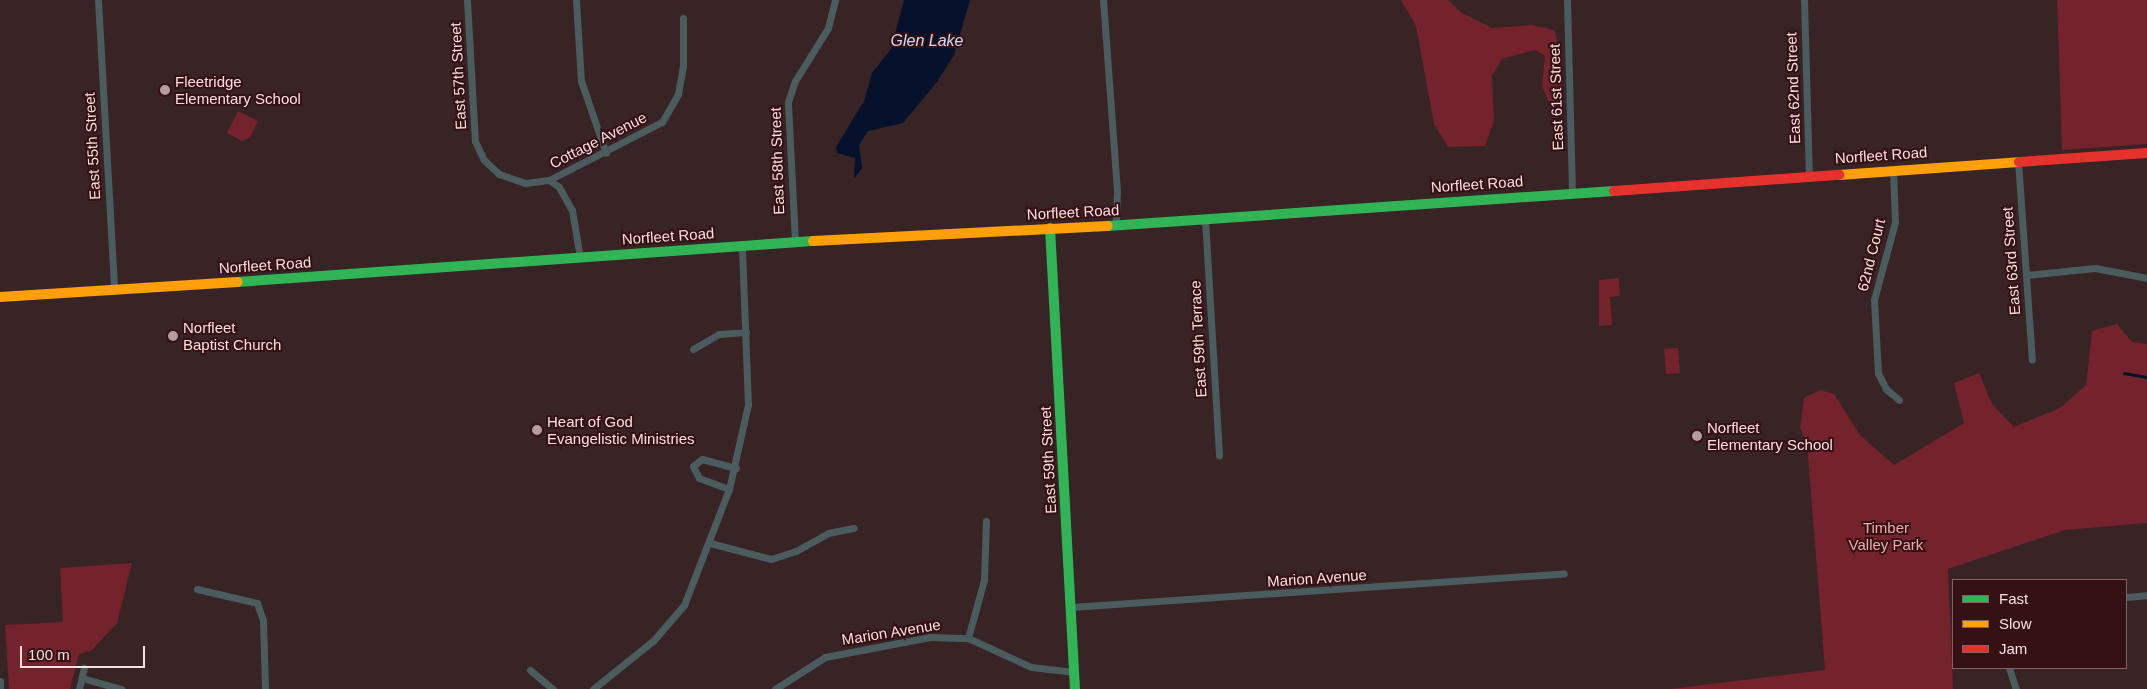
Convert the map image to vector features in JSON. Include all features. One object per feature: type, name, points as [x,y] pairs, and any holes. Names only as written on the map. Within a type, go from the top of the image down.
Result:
[{"type":"street","name":"East 55th Street","points":[[98,0],[114,290]]},
{"type":"street","name":"East 57th Street","points":[[467,0],[479,149]]},
{"type":"street","points":[[576,0],[581,81],[606,152]]},
{"type":"street","name":"East 58th Street","points":[[795,242],[788,102],[795,81],[828,28],[835,0]]},
{"type":"street","points":[[1102,0],[1117,190],[1116,226]]},
{"type":"street","name":"East 61st Street","points":[[1567,0],[1572,192]]},
{"type":"street","name":"East 62nd Street","points":[[1804,0],[1809,176]]},
{"type":"street","name":"Cottage Avenue","points":[[479,149],[484,160],[513,180],[549,180],[652,130],[671,110],[683,67],[683,18]]},
{"type":"street","name":"Norfleet Road","points":[[0,297],[795,242],[1116,226],[1572,192],[2147,153]]},
{"type":"street","name":"East 63rd Street","points":[[2018,161],[2032,360]]},
{"type":"street","name":"62nd Court","points":[[1893,170],[1895,222],[1874,300],[1878,374],[1886,389],[1899,400]]},
{"type":"street","points":[[549,180],[555,181],[572,210],[580,258]]},
{"type":"street","name":"East 59th Terrace","points":[[1205,219],[1219,456]]},
{"type":"street","name":"East 59th Street","points":[[1050,228],[1075,689]]},
{"type":"street","points":[[593,689],[675,618],[692,591],[729,489],[736,468],[748,405],[742,246]]},
{"type":"street","points":[[2026,275],[2095,268],[2147,278]]},
{"type":"street","points":[[693,349],[719,334],[746,332]]},
{"type":"street","points":[[729,489],[699,478],[693,466],[702,459],[736,468]]},
{"type":"street","points":[[968,638],[984,580],[986,521]]},
{"type":"street","points":[[710,543],[771,559],[791,554],[828,532],[854,528]]},
{"type":"street","name":"Marion Avenue","points":[[1070,607],[1564,572]]},
{"type":"street","points":[[197,589],[257,603],[263,620],[265,689]]},
{"type":"street","points":[[2127,597],[2147,595]]},
{"type":"street","name":"Marion Avenue","points":[[775,689],[825,657],[930,637],[968,638],[1031,667],[1074,672]]},
{"type":"street","points":[[79,689],[84,668]]},
{"type":"street","points":[[2009,669],[2016,689]]},
{"type":"street","points":[[530,670],[553,689]]},
{"type":"street","points":[[82,678],[121,689]]},
{"type":"street","points":[[0,681],[0,689]]},
{"type":"green space","points":[[1401,0],[1448,0],[1462,13],[1492,28],[1532,25],[1554,30],[1560,49],[1562,106],[1552,110],[1542,86],[1545,56],[1535,50],[1502,59],[1492,76],[1494,121],[1485,146],[1448,147],[1434,124],[1416,26]]},
{"type":"green space","points":[[2057,0],[2147,0],[2147,144],[2062,150]]},
{"type":"green space","points":[[238,111],[258,121],[250,138],[242,141],[227,133]]},
{"type":"green space","points":[[1619,278],[1620,296],[1610,297],[1612,325],[1599,326],[1599,280]]},
{"type":"green space","name":"Timber Valley Park","points":[[2117,324],[2132,342],[2147,344],[2147,523],[2065,530],[1948,569],[1953,689],[1670,689],[1825,670],[1807,444],[1800,428],[1804,398],[1820,390],[1834,394],[1860,435],[1894,465],[1964,423],[1954,383],[1979,373],[1992,404],[2014,427],[2060,408],[2086,385],[2092,331]]},
{"type":"green space","points":[[1678,348],[1680,373],[1666,374],[1664,349]]},
{"type":"green space","points":[[132,563],[117,623],[91,651],[79,654],[70,689],[9,689],[5,625],[63,622],[60,568]]},
{"type":"water","name":"Glen Lake","points":[[904,0],[970,0],[954,55],[937,82],[903,123],[868,131],[859,145],[862,168],[854,179],[855,158],[837,153],[836,147],[864,101],[872,73],[891,49]]},
{"type":"waterway","points":[[2124,373],[2147,377]]},
{"type":"traffic: fast","points":[[1108,226],[1614,191]]},
{"type":"traffic: fast","points":[[1050,228],[1075,689]]},
{"type":"traffic: fast","points":[[238,282],[813,241]]},
{"type":"traffic: slow","points":[[1839,175],[2019,162]]},
{"type":"traffic: slow","points":[[813,241],[1108,226]]},
{"type":"traffic: slow","points":[[0,297],[238,282]]},
{"type":"traffic: jam","points":[[2019,162],[2147,153]]},
{"type":"traffic: jam","points":[[1614,191],[1839,175]]},
{"type":"place","name":"Fleetridge Elementary School","points":[[165,90]]},
{"type":"place","name":"Norfleet Baptist Church","points":[[173,336]]},
{"type":"place","name":"Heart of God Evangelistic Ministries","points":[[537,430]]},
{"type":"place","name":"Norfleet Elementary School","points":[[1697,436]]}]
